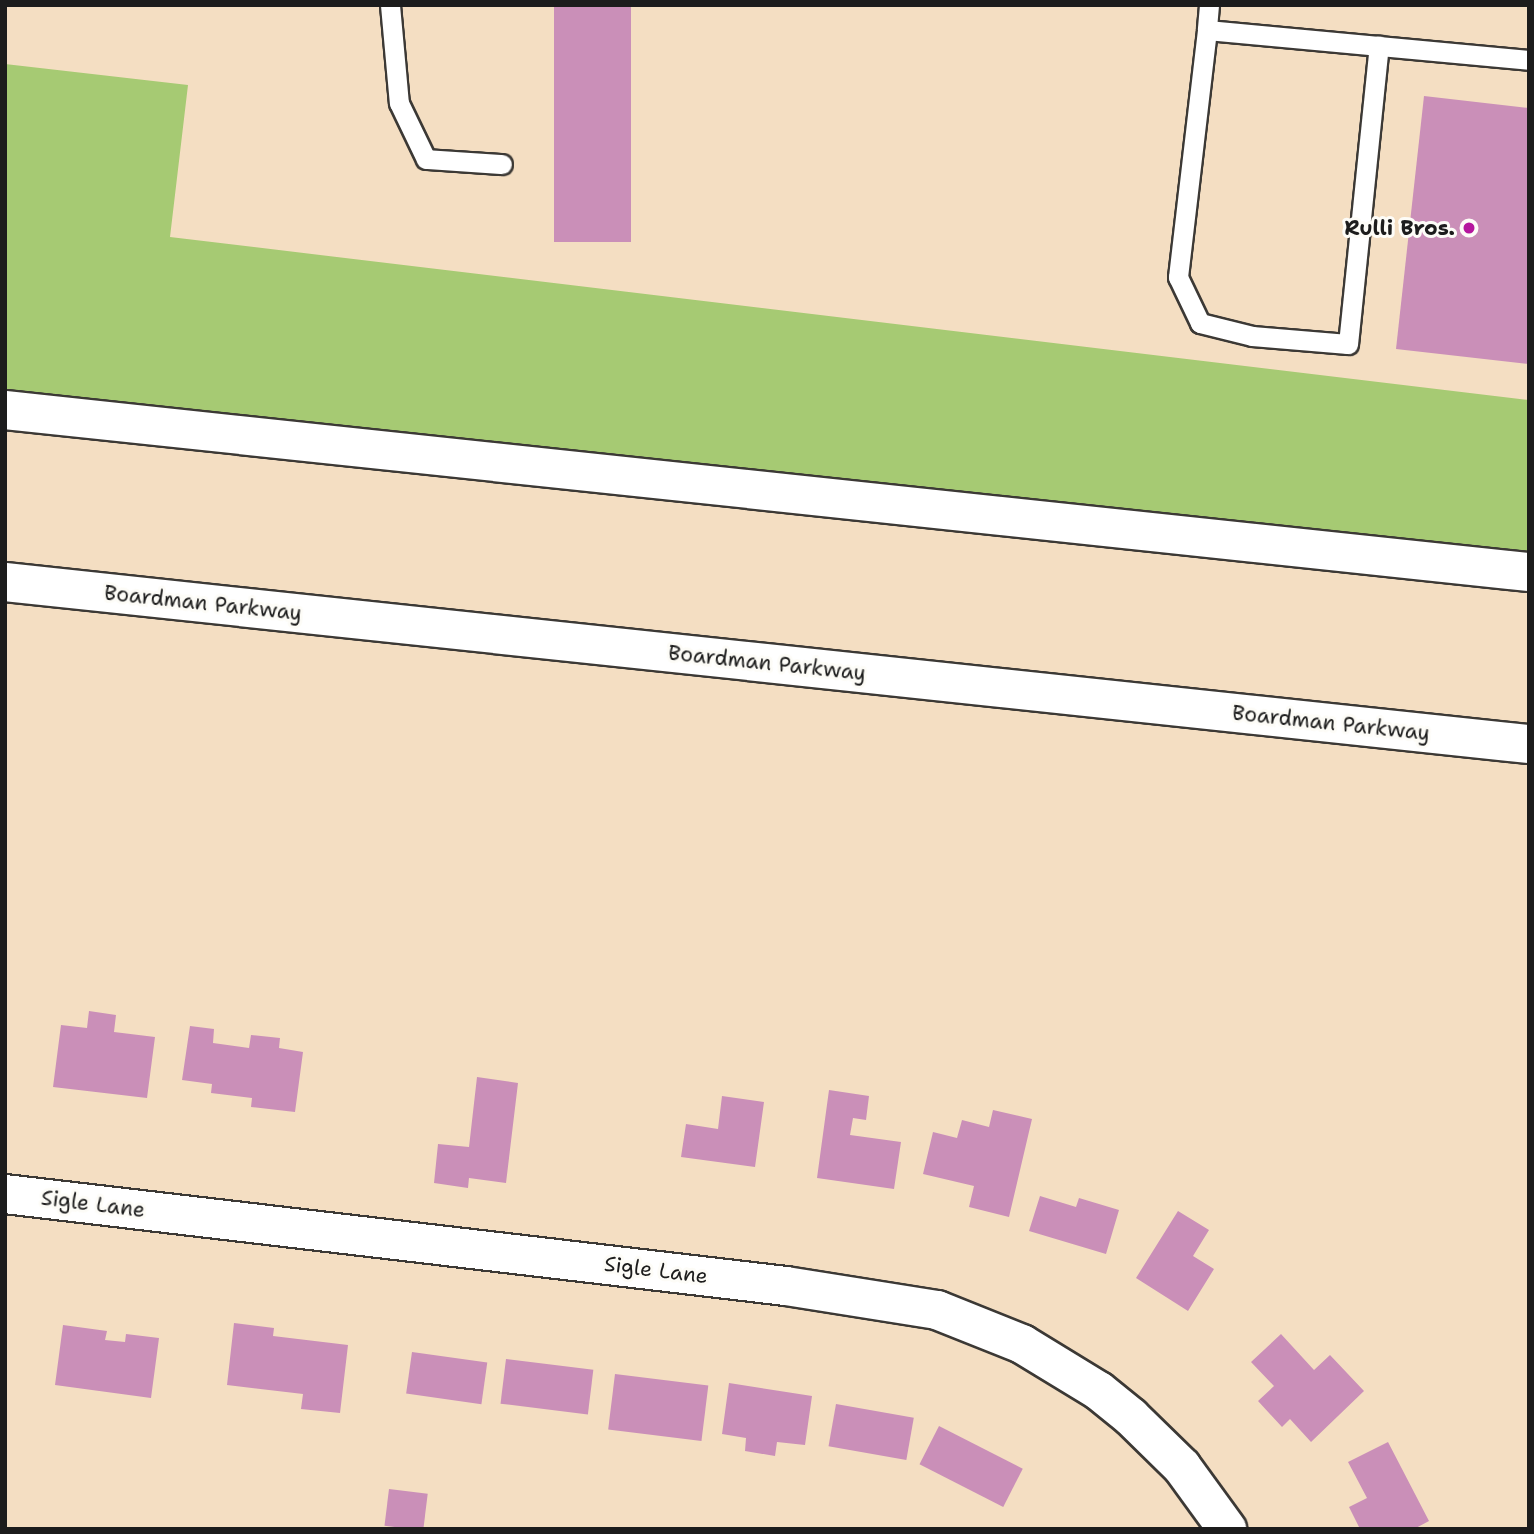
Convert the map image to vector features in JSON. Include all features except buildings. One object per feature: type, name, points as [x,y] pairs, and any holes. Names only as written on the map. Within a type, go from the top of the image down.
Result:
[{"type":"main road","points":[[5,410],[1529,572]]},
{"type":"main road","name":"Boardman Parkway","points":[[5,582],[1529,744]]},
{"type":"main road","name":"Sigle Lane","points":[[5,1194],[786,1286],[937,1310],[1022,1344],[1099,1391],[1131,1417],[1182,1467],[1227,1529]]},
{"type":"lane","points":[[390,5],[399,103],[426,159],[502,164]]},
{"type":"lane","points":[[1209,5],[1178,277],[1200,323],[1252,336],[1348,344],[1379,46]]},
{"type":"lane","points":[[1207,30],[1529,60]]},
{"type":"green space","points":[[5,64],[188,85],[170,237],[1529,400],[1529,572],[5,410]]},
{"type":"place","name":"Rulli Bros.","points":[[1469,228]]}]
